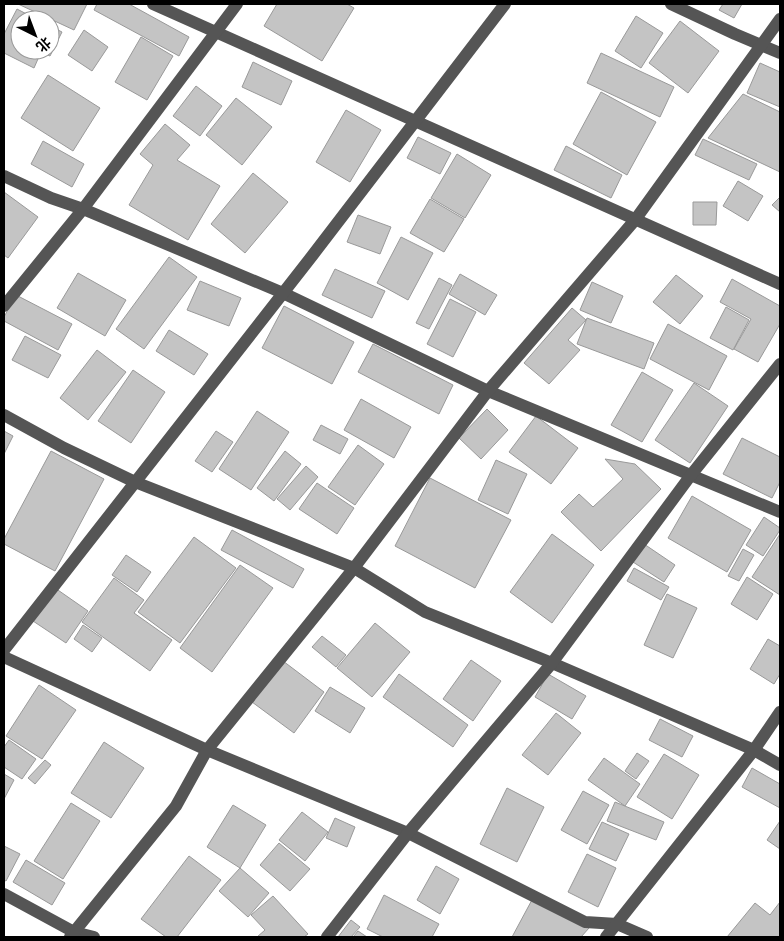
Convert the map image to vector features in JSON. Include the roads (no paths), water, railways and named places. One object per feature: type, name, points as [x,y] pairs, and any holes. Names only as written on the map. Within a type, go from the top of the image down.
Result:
[{"type":"street","points":[[153,4],[780,284]]},
{"type":"street","points":[[4,306],[83,209],[237,4]]},
{"type":"street","points":[[4,650],[505,4]]},
{"type":"street","points":[[672,4],[780,53]]},
{"type":"street","points":[[72,935],[176,806],[207,750],[354,568],[488,392],[635,220],[780,19]]},
{"type":"street","points":[[4,176],[51,198],[83,209],[283,292],[488,392],[780,512]]},
{"type":"street","points":[[327,937],[408,833],[552,663],[691,475],[780,364]]},
{"type":"street","points":[[4,415],[64,448],[135,482],[354,568],[425,612],[552,663],[754,750],[780,765]]},
{"type":"street","points":[[4,657],[207,750],[408,833],[585,922],[617,924],[647,937]]},
{"type":"street","points":[[606,937],[754,750],[780,712]]},
{"type":"street","points":[[4,894],[72,935],[94,937]]}]
